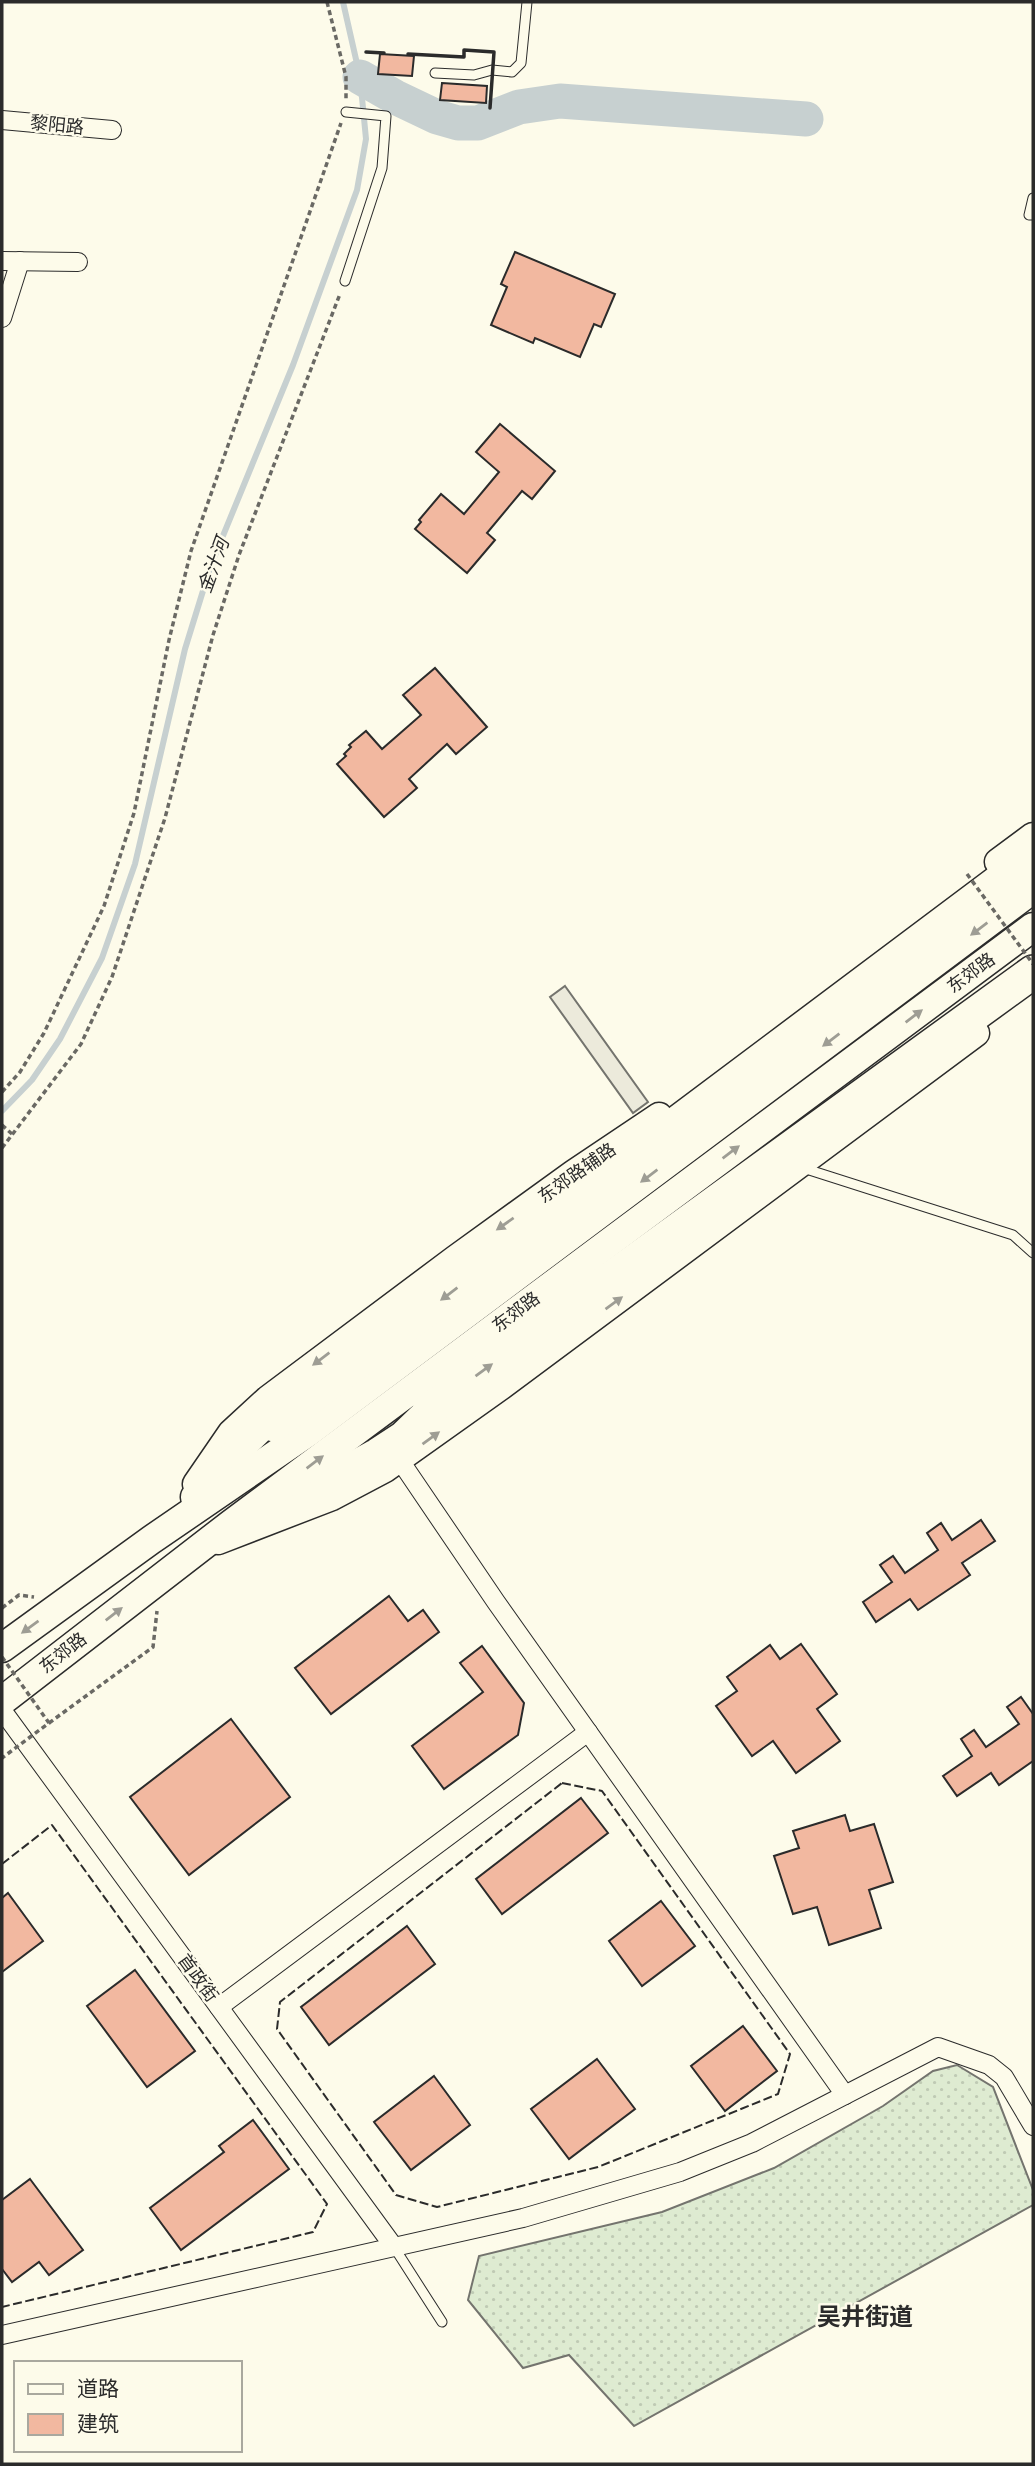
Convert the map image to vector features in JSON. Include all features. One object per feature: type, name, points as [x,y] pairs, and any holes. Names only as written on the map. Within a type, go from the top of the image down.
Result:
[{"type":"highway","points":[[274,1425],[1033,856]]},
{"type":"highway","points":[[429,1410],[1033,972]]},
{"type":"main road","name":"东郊路辅路","points":[[151,1540],[176,1516],[230,1433],[268,1399],[574,1173],[640,1131],[1033,836]]},
{"type":"main road","name":"东郊路","points":[[2,1648],[151,1540],[316,1426],[1033,888]]},
{"type":"main road","name":"东郊路","points":[[2,1701],[175,1567],[1033,927]]},
{"type":"main road","points":[[175,1567],[219,1540],[332,1497],[400,1460],[1033,990]]},
{"type":"main road","points":[[175,1567],[225,1536],[376,1453],[402,1436],[429,1410]]},
{"type":"main road","points":[[151,1540],[181,1513],[247,1441],[262,1427],[274,1425]]},
{"type":"street","name":"黎阳路","points":[[2,120],[112,130]]},
{"type":"street","points":[[2,261],[78,262]]},
{"type":"street","points":[[2,318],[20,261]]},
{"type":"street","points":[[400,1460],[588,1732],[845,2095]]},
{"type":"street","name":"首政街","points":[[2,1710],[394,2247]]},
{"type":"street","points":[[219,2007],[588,1732]]},
{"type":"street","points":[[2,2335],[523,2218],[680,2172],[751,2143],[938,2047],[989,2065],[1004,2077],[1033,2126]]},
{"type":"lane","points":[[435,73],[474,75],[492,70],[516,70],[521,63],[527,2]]},
{"type":"lane","points":[[345,281],[382,168],[386,116],[346,111]]},
{"type":"lane","points":[[1031,215],[1033,198]]},
{"type":"lane","points":[[798,1166],[1013,1236],[1033,1253]]},
{"type":"lane","points":[[394,2247],[442,2322]]},
{"type":"path","points":[[2,1092],[20,1072],[44,1033],[103,906],[134,813],[169,640],[191,551],[346,111],[346,77],[327,2]]},
{"type":"path","points":[[2,1148],[81,1044],[112,978],[165,818],[213,635],[239,555],[345,281]]},
{"type":"path","points":[[967,874],[1033,964]]},
{"type":"path","points":[[2,1125],[12,1134]]},
{"type":"path","points":[[2,1608],[19,1595]]},
{"type":"path","points":[[2,1758],[153,1647]]},
{"type":"path","points":[[2,1657],[49,1723]]},
{"type":"green space","points":[[957,2065],[993,2087],[1033,2190],[1033,2205],[634,2426],[569,2355],[523,2368],[468,2300],[479,2256],[662,2212],[774,2168],[883,2106],[933,2071]]},
{"type":"shaded area","points":[[565,986],[648,1102],[633,1113],[550,997]]},
{"type":"building","points":[[380,54],[414,56],[412,76],[378,74]]},
{"type":"building","points":[[442,83],[487,86],[486,103],[440,100]]},
{"type":"building","points":[[515,252],[615,294],[601,327],[594,324],[580,357],[535,338],[533,343],[491,325],[507,287],[501,284]]},
{"type":"building","points":[[500,424],[555,471],[532,499],[522,491],[487,533],[495,540],[467,573],[415,529],[421,522],[419,520],[441,494],[464,514],[499,472],[476,452]]},
{"type":"building","points":[[435,668],[487,727],[456,754],[447,744],[409,779],[417,788],[384,817],[337,764],[346,756],[344,754],[351,747],[349,745],[366,731],[382,749],[421,715],[403,695]]},
{"type":"building","points":[[981,1520],[995,1541],[962,1563],[970,1575],[918,1610],[910,1599],[876,1622],[863,1602],[892,1582],[880,1565],[893,1556],[905,1573],[938,1550],[927,1533],[941,1523],[952,1540]]},
{"type":"building","points":[[389,1596],[408,1621],[423,1610],[439,1632],[331,1714],[295,1668]]},
{"type":"building","points":[[801,1644],[837,1694],[817,1709],[840,1741],[796,1773],[773,1741],[752,1756],[716,1706],[737,1691],[727,1677],[770,1645],[780,1659]]},
{"type":"building","points":[[482,1646],[524,1703],[518,1735],[444,1789],[412,1746],[483,1692],[460,1663]]},
{"type":"building","points":[[1021,1697],[1033,1714],[1033,1761],[999,1785],[991,1773],[957,1796],[943,1776],[972,1756],[961,1739],[974,1730],[986,1747],[1019,1724],[1007,1707]]},
{"type":"building","points":[[231,1719],[290,1797],[189,1875],[130,1797]]},
{"type":"building","points":[[581,1798],[608,1833],[502,1914],[476,1879]]},
{"type":"building","points":[[845,1815],[850,1831],[874,1824],[893,1882],[869,1890],[881,1928],[829,1945],[817,1907],[793,1914],[774,1856],[799,1848],[793,1831]]},
{"type":"building","points":[[8,1893],[43,1941],[2,1972],[2,1898]]},
{"type":"building","points":[[661,1901],[695,1946],[642,1986],[609,1941]]},
{"type":"building","points":[[407,1926],[435,1964],[329,2045],[301,2007]]},
{"type":"building","points":[[135,1970],[195,2051],[147,2087],[87,2006]]},
{"type":"building","points":[[743,2026],[777,2071],[725,2111],[691,2066]]},
{"type":"building","points":[[597,2059],[635,2109],[569,2159],[531,2109]]},
{"type":"building","points":[[434,2076],[470,2125],[411,2170],[374,2122]]},
{"type":"building","points":[[253,2120],[289,2169],[181,2250],[150,2208],[224,2152],[219,2146]]},
{"type":"building","points":[[30,2179],[83,2250],[49,2275],[39,2262],[12,2282],[2,2269],[2,2200]]},
{"type":"waterway","name":"金汁河","points":[[2,1111],[32,1080],[60,1039],[102,958],[135,864],[185,649],[211,565],[293,365],[357,190],[366,139],[360,77],[343,2]]},
{"type":"waterway","points":[[360,77],[437,117],[458,123],[478,123],[519,107],[560,101],[806,119]]},
{"type":"fence","points":[[562,1783],[602,1791],[790,2054],[778,2094],[598,2167],[437,2207],[396,2195],[277,2029],[280,2002],[562,1783]]},
{"type":"fence","points":[[2,1864],[52,1825],[327,2204],[313,2232],[2,2307]]},
{"type":"wall","points":[[408,54],[464,57],[464,50],[494,52],[490,108]]},
{"type":"wall","points":[[366,52],[384,53]]},
{"type":"district","name":"吴井街道","points":[[865,2317]]}]
